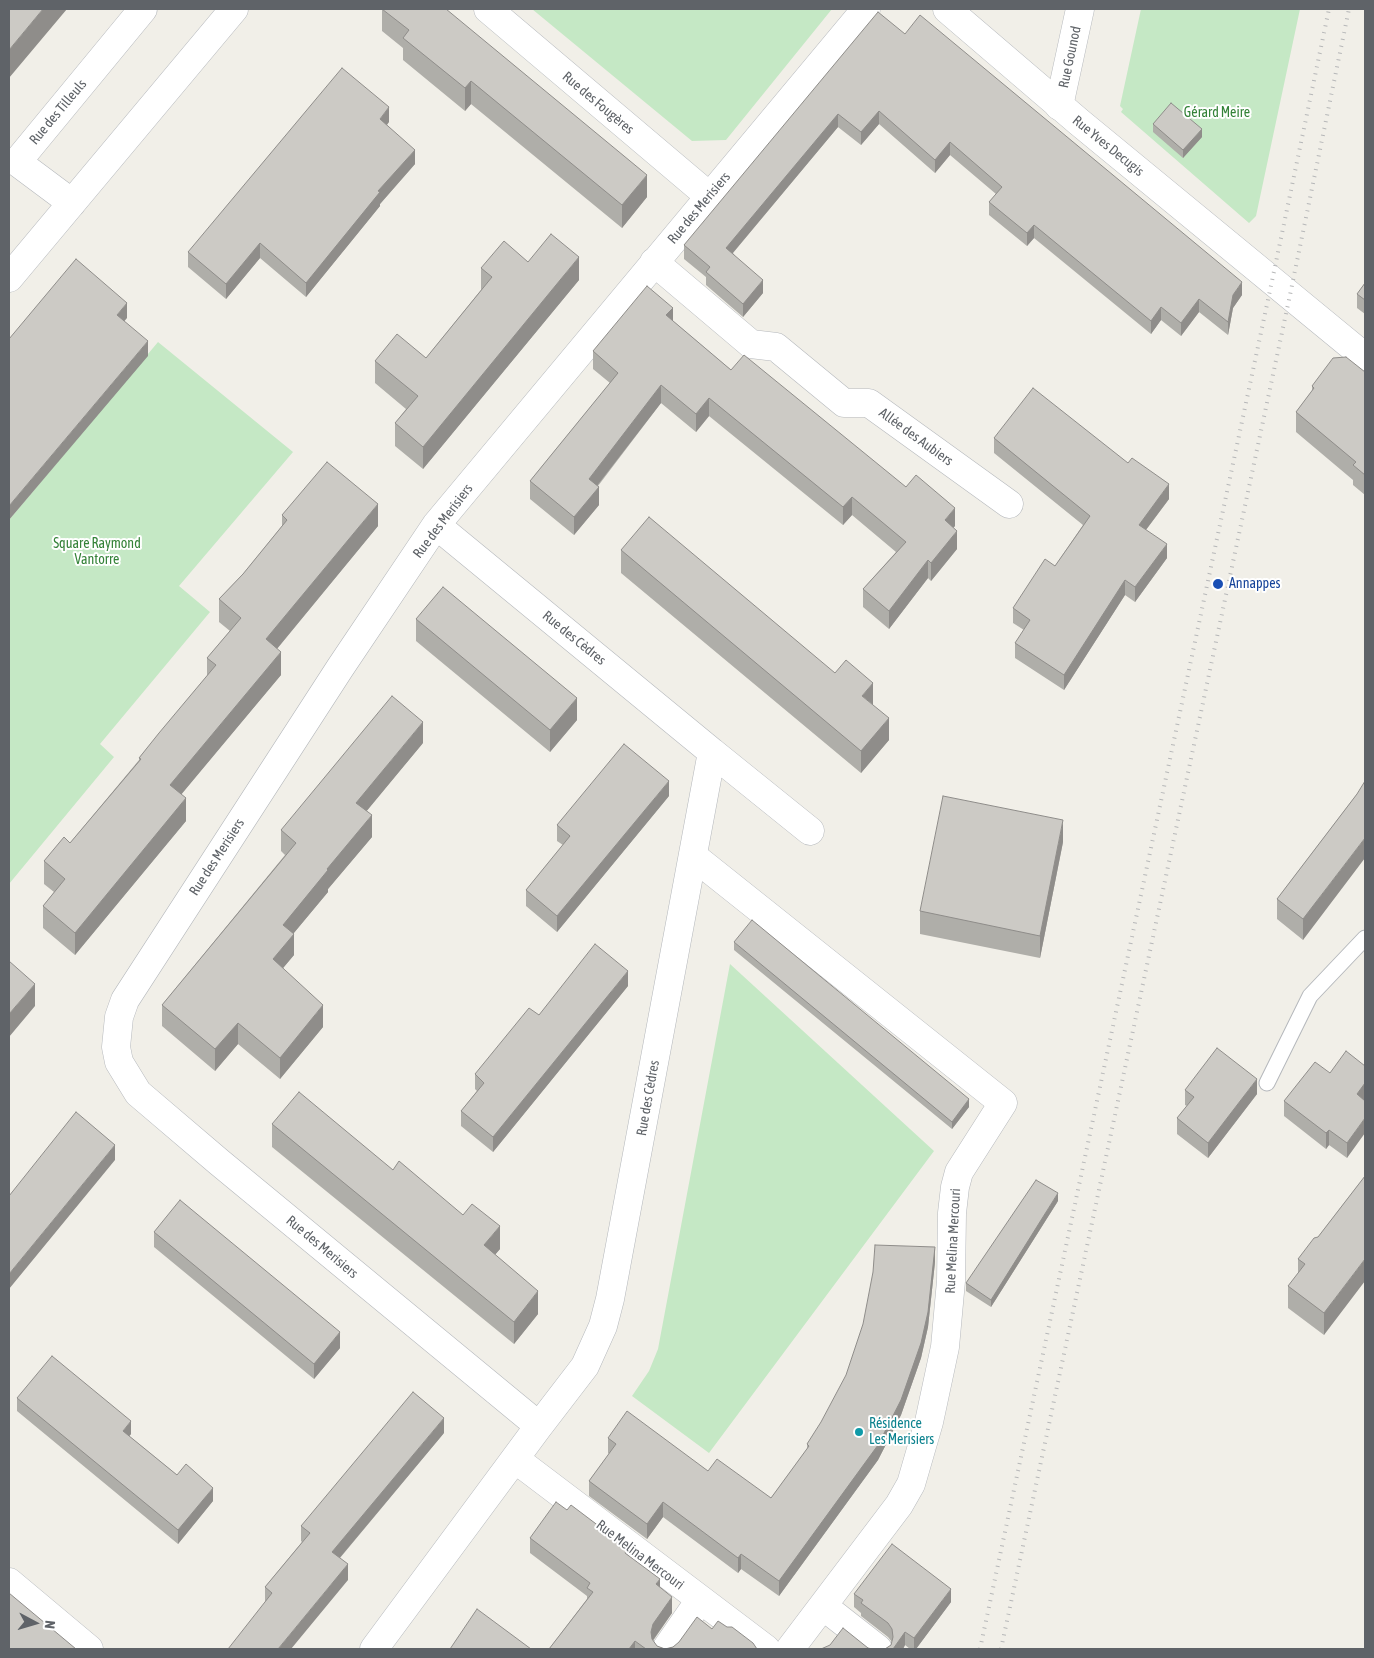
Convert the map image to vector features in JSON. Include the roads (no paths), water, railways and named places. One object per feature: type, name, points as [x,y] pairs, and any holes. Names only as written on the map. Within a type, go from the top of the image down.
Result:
[{"type":"street","name":"Rue des Tilleuls","points":[[72,203],[17,162],[143,9]]},
{"type":"street","points":[[9,278],[234,9]]},
{"type":"street","name":"Rue des Fougères","points":[[488,9],[709,196]]},
{"type":"street","name":"Rue des Merisiers","points":[[539,1426],[138,1093],[119,1062],[116,1048],[119,1017],[125,1000],[340,668],[436,525],[866,9]]},
{"type":"street","name":"Rue Yves Decugis","points":[[947,9],[1059,106],[1365,357]]},
{"type":"street","name":"Rue Gounod","points":[[1059,106],[1080,9]]},
{"type":"street","name":"Allée des Aubiers","points":[[654,262],[751,344],[776,347],[844,403],[869,402],[1009,504]]},
{"type":"street","name":"Rue des Cèdres","points":[[436,525],[810,831]]},
{"type":"street","name":"Rue des Cèdres","points":[[539,1426],[585,1366],[603,1326],[616,1272],[712,752]]},
{"type":"street","name":"Rue Melina Mercouri","points":[[693,856],[1003,1103],[959,1172],[955,1187],[952,1214],[951,1281],[945,1347],[929,1422],[911,1484],[899,1505],[790,1649]]},
{"type":"street","points":[[380,1647],[539,1426]]},
{"type":"street","name":"Rue Melina Mercouri","points":[[515,1459],[766,1649]]},
{"type":"street","points":[[9,1582],[89,1649]]},
{"type":"street","points":[[666,1649],[700,1600]]},
{"type":"street","points":[[823,1606],[878,1649]]},
{"type":"lane","points":[[1267,1083],[1310,996],[1365,938]]},
{"type":"railway","points":[[980,1649],[1329,9]]},
{"type":"railway","points":[[1001,1649],[1290,295],[1349,9]]},
{"type":"place","name":"Annappes","points":[[1218,584]]},
{"type":"place","name":"Résidence Les Merisiers","points":[[859,1432]]},
{"type":"park label","name":"Gérard Meire","points":[[1217,113]]},
{"type":"park label","name":"Square Raymond Vantorre","points":[[97,552]]}]
